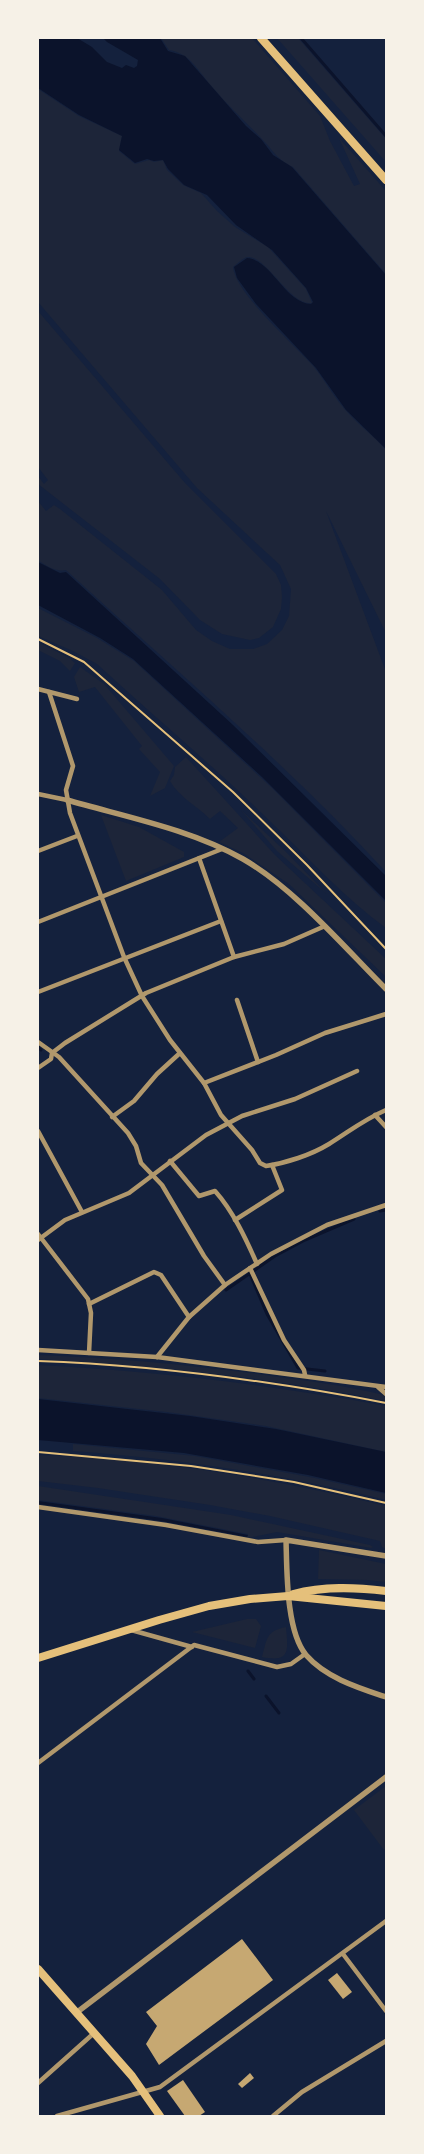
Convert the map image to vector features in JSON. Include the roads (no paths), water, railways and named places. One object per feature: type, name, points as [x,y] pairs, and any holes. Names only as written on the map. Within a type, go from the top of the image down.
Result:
[{"type":"main road","points":[[261,38],[386,180]]},
{"type":"main road","points":[[38,1658],[127,1630],[230,1602],[288,1596],[317,1588],[345,1587],[386,1591]]},
{"type":"main road","points":[[288,1596],[386,1606]]},
{"type":"main road","points":[[38,1969],[144,2092],[160,2116]]},
{"type":"street","points":[[38,690],[77,699]]},
{"type":"street","points":[[49,692],[73,766],[66,790],[77,836],[124,957],[142,996],[180,1053],[204,1083],[220,1116],[252,1150],[260,1163],[266,1166],[328,1145],[367,1118],[386,1110]]},
{"type":"street","points":[[38,794],[67,800],[185,835],[222,849],[244,860],[275,883],[325,926],[386,988]]},
{"type":"street","points":[[38,851],[77,836]]},
{"type":"street","points":[[38,922],[222,849]]},
{"type":"street","points":[[199,858],[234,957]]},
{"type":"street","points":[[38,992],[124,957],[221,921]]},
{"type":"street","points":[[38,1068],[51,1058],[52,1053],[81,1032],[98,1024],[142,996],[234,957],[284,944],[325,926]]},
{"type":"street","points":[[237,1000],[258,1062]]},
{"type":"street","points":[[204,1083],[317,1038],[325,1033],[386,1014]]},
{"type":"street","points":[[38,1042],[67,1065],[128,1133],[136,1146],[141,1163],[162,1185],[204,1256],[225,1285]]},
{"type":"street","points":[[112,1117],[134,1101],[157,1074],[180,1053]]},
{"type":"street","points":[[89,1352],[91,1313],[88,1300],[39,1237],[65,1220],[122,1197],[206,1135],[242,1116],[295,1100],[357,1072]]},
{"type":"street","points":[[375,1115],[386,1127]]},
{"type":"street","points":[[38,1131],[82,1212]]},
{"type":"street","points":[[170,1161],[199,1196],[215,1191],[235,1220],[257,1264]]},
{"type":"street","points":[[235,1220],[282,1190],[272,1165]]},
{"type":"street","points":[[157,1357],[189,1317],[225,1285],[271,1254],[327,1225],[386,1205]]},
{"type":"street","points":[[250,1268],[284,1340],[304,1370],[305,1375]]},
{"type":"street","points":[[89,1304],[154,1272],[161,1275],[189,1317]]},
{"type":"street","points":[[38,1350],[157,1357],[386,1387]]},
{"type":"street","points":[[378,1387],[386,1394]]},
{"type":"street","points":[[38,1507],[166,1525],[258,1542],[286,1540],[386,1556]]},
{"type":"street","points":[[286,1540],[288,1596],[296,1636],[305,1654],[333,1676],[386,1698]]},
{"type":"street","points":[[127,1630],[277,1667],[292,1664],[305,1654]]},
{"type":"street","points":[[38,1763],[192,1646]]},
{"type":"street","points":[[76,2013],[386,1777]]},
{"type":"street","points":[[57,2116],[160,2087],[386,1921]]},
{"type":"street","points":[[343,1954],[386,2010]]},
{"type":"street","points":[[38,2083],[94,2033]]},
{"type":"street","points":[[273,2116],[302,2092],[386,2041]]},
{"type":"waterway","points":[[301,38],[386,136]]},
{"type":"waterway","points":[[38,1047],[41,1050]]},
{"type":"waterway","points":[[380,1211],[386,1210]]},
{"type":"waterway","points":[[226,1290],[275,1256],[305,1240],[354,1219]]},
{"type":"waterway","points":[[250,1274],[267,1314],[298,1368],[325,1371]]},
{"type":"waterway","points":[[248,1671],[254,1679]]},
{"type":"waterway","points":[[266,1696],[279,1713]]}]
